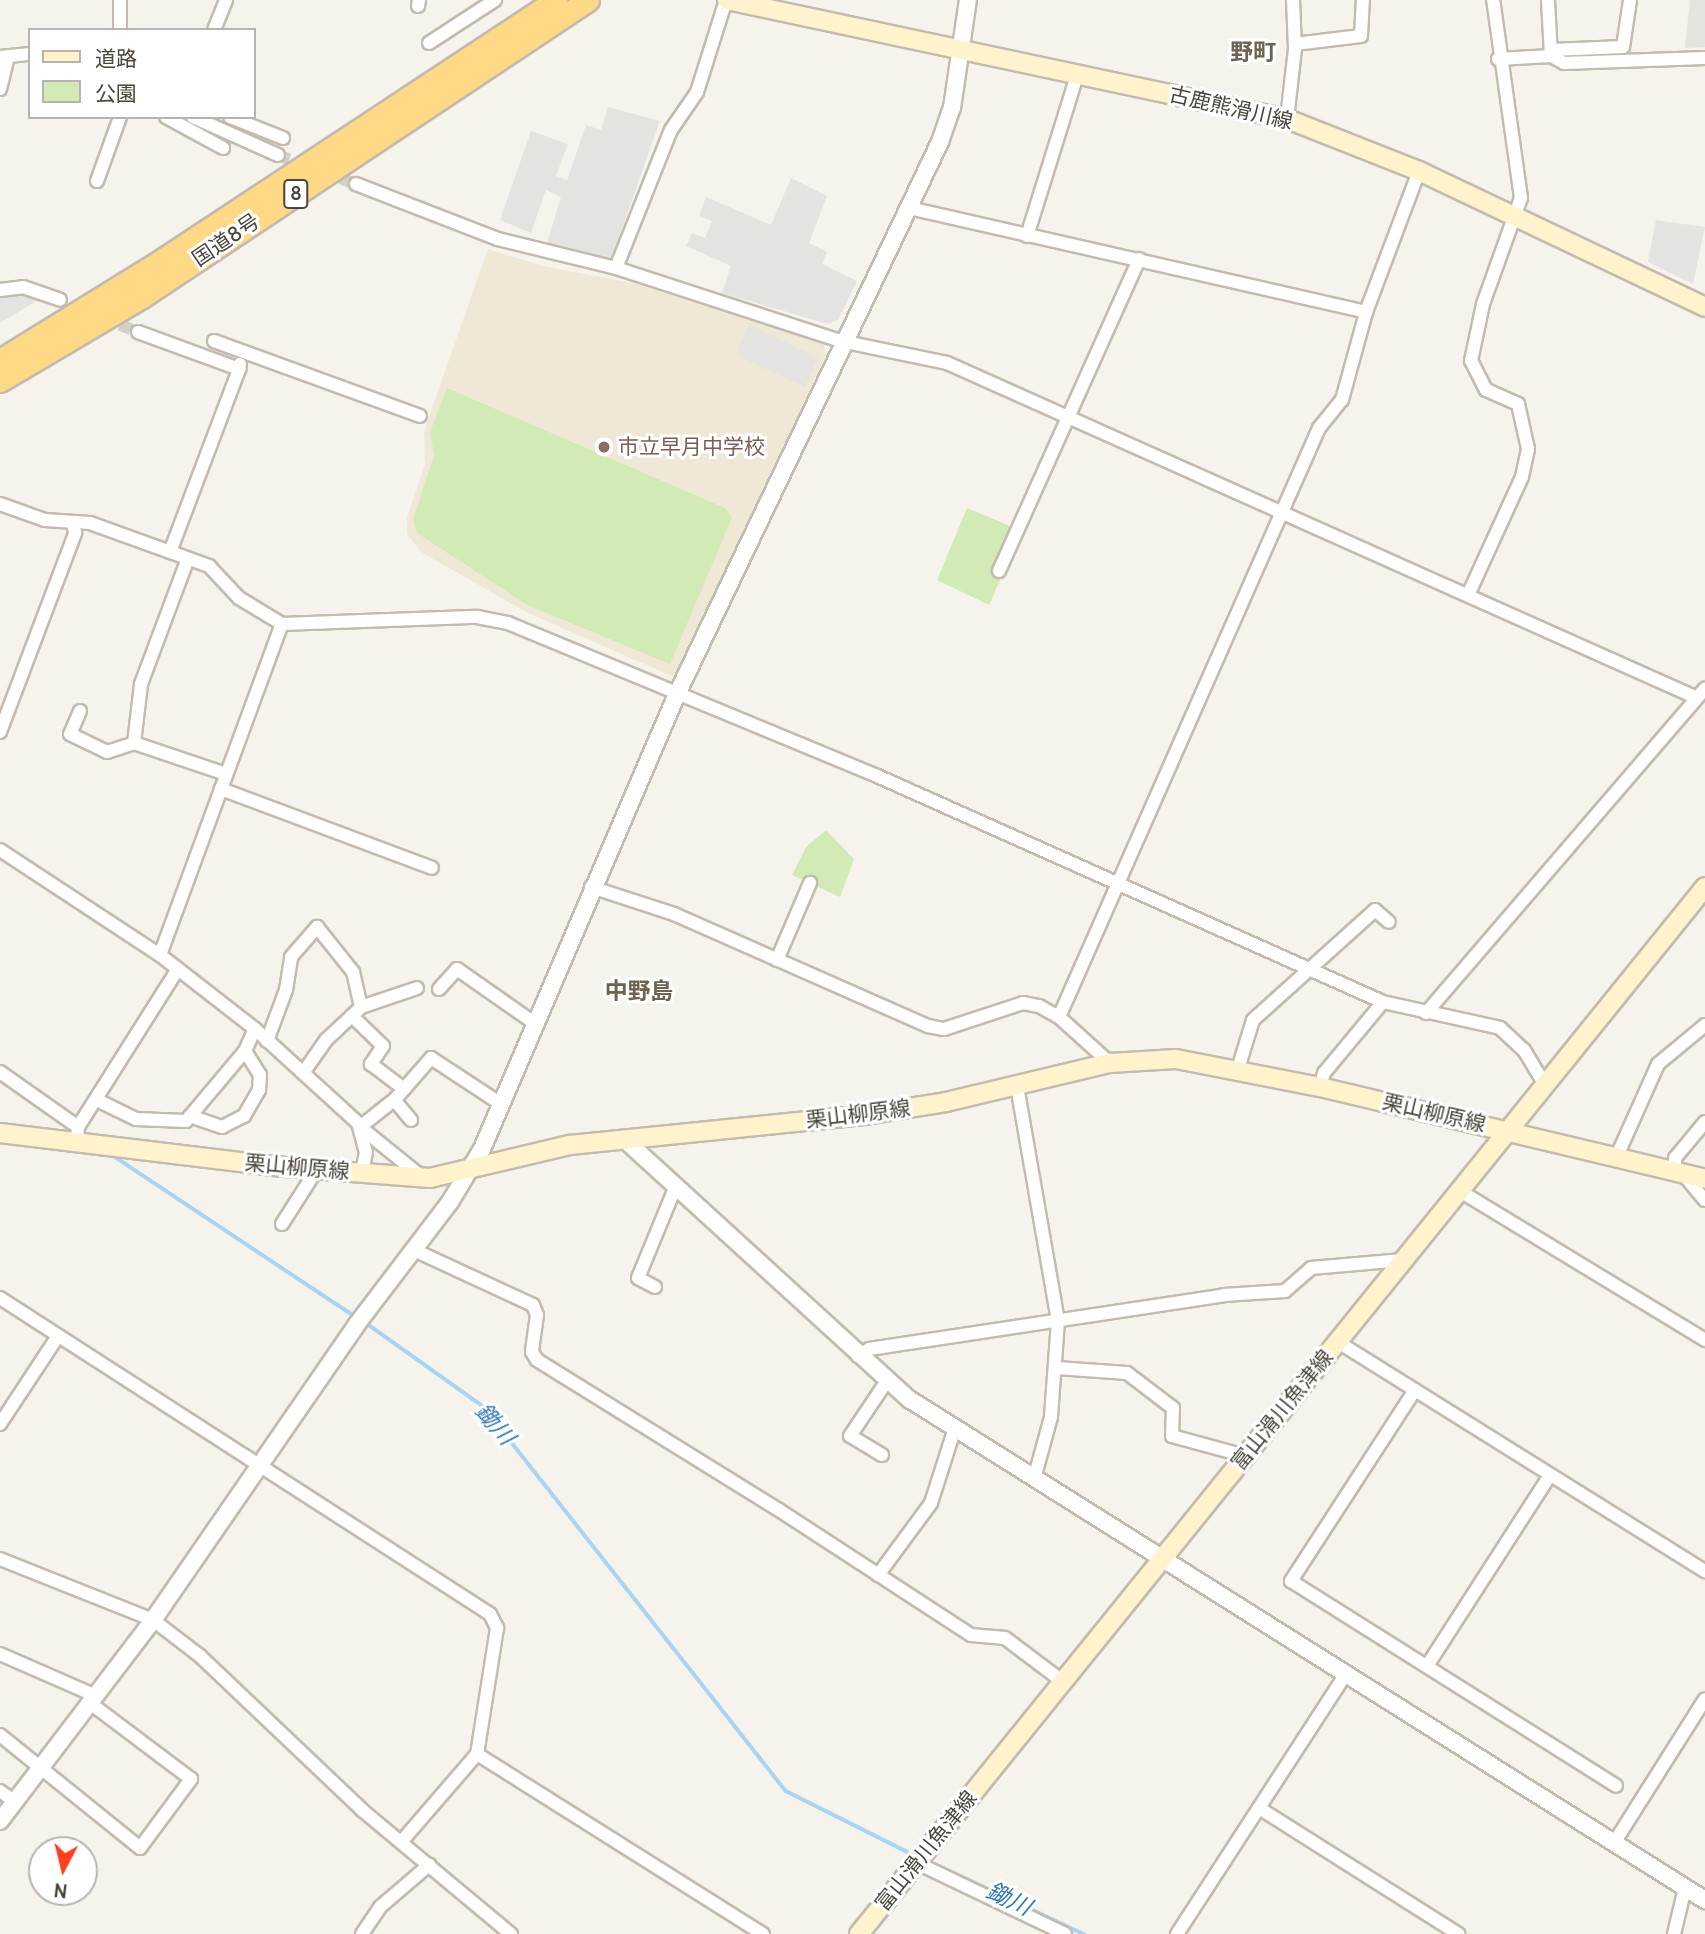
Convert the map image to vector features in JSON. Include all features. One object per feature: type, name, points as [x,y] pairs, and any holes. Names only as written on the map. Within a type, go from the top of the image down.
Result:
[{"type":"highway","name":"国道8号","points":[[0,360],[160,261],[556,0]]},
{"type":"highway","name":"国道8号","points":[[0,380],[142,297],[587,0]]},
{"type":"main road","name":"古鹿熊滑川線","points":[[727,0],[1287,119],[1419,171],[1705,307]]},
{"type":"main road","name":"富山滑川魚津線","points":[[859,1934],[1705,887]]},
{"type":"main road","name":"栗山柳原線","points":[[0,1133],[78,1135],[317,1169],[422,1178],[468,1172],[531,1152],[624,1139],[864,1115],[1017,1086],[1110,1063],[1176,1059],[1320,1087],[1705,1179]]},
{"type":"street","points":[[120,0],[120,28]]},
{"type":"street","points":[[216,28],[226,0]]},
{"type":"street","points":[[429,43],[495,0]]},
{"type":"street","points":[[616,268],[671,130],[697,92],[727,0]]},
{"type":"street","points":[[0,1821],[153,1620],[260,1464],[468,1172],[501,1104],[591,887],[678,692],[841,341],[909,208],[952,108],[968,0]]},
{"type":"street","points":[[1287,119],[1295,44],[1293,0]]},
{"type":"street","points":[[1295,44],[1361,36],[1363,0]]},
{"type":"street","points":[[1468,595],[1526,462],[1518,404],[1486,390],[1471,361],[1483,304],[1517,217],[1521,198],[1498,59],[1493,0]]},
{"type":"street","points":[[1548,0],[1551,53],[1564,63],[1705,58]]},
{"type":"street","points":[[1498,59],[1623,47],[1630,0]]},
{"type":"street","points":[[0,89],[3,58],[28,54]]},
{"type":"street","points":[[1027,236],[1077,75]]},
{"type":"street","points":[[97,181],[119,119]]},
{"type":"street","points":[[170,119],[223,148]]},
{"type":"street","points":[[197,119],[278,155]]},
{"type":"street","points":[[235,119],[283,138]]},
{"type":"street","points":[[1059,1017],[1319,428],[1342,400],[1366,312],[1419,171]]},
{"type":"street","points":[[356,184],[498,239],[616,268],[841,341],[947,363],[1468,595],[1701,693],[1426,1013]]},
{"type":"street","points":[[909,208],[1366,312]]},
{"type":"street","points":[[999,570],[1066,415],[1139,259]]},
{"type":"street","points":[[0,290],[23,287],[60,300]]},
{"type":"street","points":[[138,332],[239,369]]},
{"type":"street","points":[[214,341],[420,416]]},
{"type":"street","points":[[170,552],[243,353]]},
{"type":"street","points":[[0,504],[45,520],[90,523],[209,566],[239,598],[282,624],[478,617],[508,623],[678,692],[1119,881],[1382,1002],[1500,1028],[1524,1050],[1545,1085]]},
{"type":"street","points":[[0,732],[5,701],[75,533],[73,523]]},
{"type":"street","points":[[134,743],[141,684],[188,558]]},
{"type":"street","points":[[160,955],[282,624]]},
{"type":"street","points":[[80,711],[70,734],[107,752],[134,743],[226,774]]},
{"type":"street","points":[[221,789],[432,868]]},
{"type":"street","points":[[0,850],[160,955],[255,1029],[360,1127],[422,1178]]},
{"type":"street","points":[[778,960],[810,883]]},
{"type":"street","points":[[591,887],[674,914],[928,1026],[944,1029],[1023,1003],[1040,1006],[1059,1017],[1110,1063]]},
{"type":"street","points":[[1238,1069],[1253,1020],[1314,970],[1376,910],[1389,922]]},
{"type":"street","points":[[267,1041],[286,990],[291,957],[317,927],[353,972],[356,1012],[383,1046],[371,1064],[404,1089]]},
{"type":"street","points":[[0,1072],[78,1135],[178,969]]},
{"type":"street","points":[[439,989],[457,969],[534,1023]]},
{"type":"street","points":[[303,1073],[327,1040],[356,1012],[417,988]]},
{"type":"street","points":[[1320,1087],[1324,1073],[1382,1002]]},
{"type":"street","points":[[1616,1158],[1658,1064],[1705,1025]]},
{"type":"street","points":[[97,1100],[136,1119],[186,1121],[245,1051],[255,1029]]},
{"type":"street","points":[[190,1116],[222,1127],[244,1116],[259,1090],[260,1075],[245,1051]]},
{"type":"street","points":[[360,1127],[394,1100],[431,1058],[501,1104]]},
{"type":"street","points":[[1017,1086],[1058,1321],[1057,1368],[1051,1417],[1034,1479]]},
{"type":"street","points":[[394,1100],[411,1120]]},
{"type":"street","points":[[1705,1122],[1675,1158],[1679,1174],[1705,1200]]},
{"type":"street","points":[[360,1127],[366,1152],[362,1172]]},
{"type":"street","points":[[624,1139],[858,1356],[887,1381],[954,1429],[1705,1900]]},
{"type":"street","points":[[282,1224],[317,1169]]},
{"type":"street","points":[[655,1287],[638,1278],[676,1186]]},
{"type":"street","points":[[1460,1191],[1705,1340]]},
{"type":"street","points":[[414,1250],[533,1305],[537,1315],[532,1352],[537,1360],[971,1635],[1004,1638],[1062,1681]]},
{"type":"street","points":[[858,1356],[869,1349],[1224,1295],[1285,1292],[1311,1268],[1403,1260]]},
{"type":"street","points":[[0,1298],[490,1614],[497,1628],[477,1754],[402,1841]]},
{"type":"street","points":[[0,1424],[58,1336]]},
{"type":"street","points":[[1338,1342],[1705,1571]]},
{"type":"street","points":[[1057,1368],[1127,1373],[1173,1408],[1172,1436],[1245,1456]]},
{"type":"street","points":[[882,1455],[850,1436],[887,1381]]},
{"type":"street","points":[[1415,1390],[1291,1581],[1616,1786]]},
{"type":"street","points":[[878,1575],[931,1503],[954,1429]]},
{"type":"street","points":[[1427,1667],[1550,1475]]},
{"type":"street","points":[[0,1559],[153,1620],[200,1656],[362,1810],[511,1934]]},
{"type":"street","points":[[0,1654],[93,1700],[191,1779],[140,1848],[0,1735]]},
{"type":"street","points":[[1177,1934],[1346,1674]]},
{"type":"street","points":[[1614,1843],[1705,1699]]},
{"type":"street","points":[[477,1754],[764,1934]]},
{"type":"street","points":[[0,1791],[15,1802]]},
{"type":"street","points":[[1259,1808],[1458,1934]]},
{"type":"street","points":[[917,1863],[1065,1934]]},
{"type":"street","points":[[362,1934],[380,1908],[429,1865]]},
{"type":"street","points":[[1674,1934],[1685,1888]]},
{"type":"shaded area","points":[[1690,0],[1705,0],[1705,47],[1685,48]]},
{"type":"shaded area","points":[[608,107],[660,121],[611,259],[547,243],[561,197],[546,190],[531,233],[500,220],[531,131],[568,144],[556,176],[567,180],[586,125],[601,130]]},
{"type":"shaded area","points":[[791,178],[827,196],[809,243],[827,252],[822,264],[857,281],[838,320],[828,324],[722,293],[731,266],[686,246],[692,233],[705,238],[712,221],[699,216],[706,197],[771,225]]},
{"type":"shaded area","points":[[1656,220],[1705,227],[1693,284],[1648,262]]},
{"type":"shaded area","name":"市立早月中学校","points":[[488,249],[543,266],[632,283],[824,343],[826,355],[676,678],[526,612],[421,552],[407,534],[407,517],[425,464],[424,431]]},
{"type":"shaded area","points":[[0,284],[40,299],[0,323]]},
{"type":"shaded area","points":[[749,324],[818,358],[805,387],[740,357],[738,349]]},
{"type":"green space","points":[[447,388],[725,508],[732,518],[670,664],[527,605],[417,533],[413,520],[434,455],[430,432]]},
{"type":"green space","points":[[967,508],[1022,531],[989,605],[937,580]]},
{"type":"green space","points":[[826,830],[854,859],[840,897],[792,875],[806,847]]},
{"type":"waterway","name":"鋤川","points":[[109,1153],[356,1317]]},
{"type":"waterway","name":"鋤川","points":[[366,1323],[483,1406],[786,1791],[908,1852]]},
{"type":"waterway","name":"鋤川","points":[[935,1864],[1084,1934]]},
{"type":"tunnel","points":[[278,155],[307,166]]},
{"type":"tunnel","points":[[324,172],[356,184]]},
{"type":"tunnel","points":[[103,318],[138,332]]},
{"type":"place","name":"市立早月中学校","points":[[604,447]]},
{"type":"district","name":"野町","points":[[1253,52]]},
{"type":"district","name":"中野島","points":[[639,991]]}]
